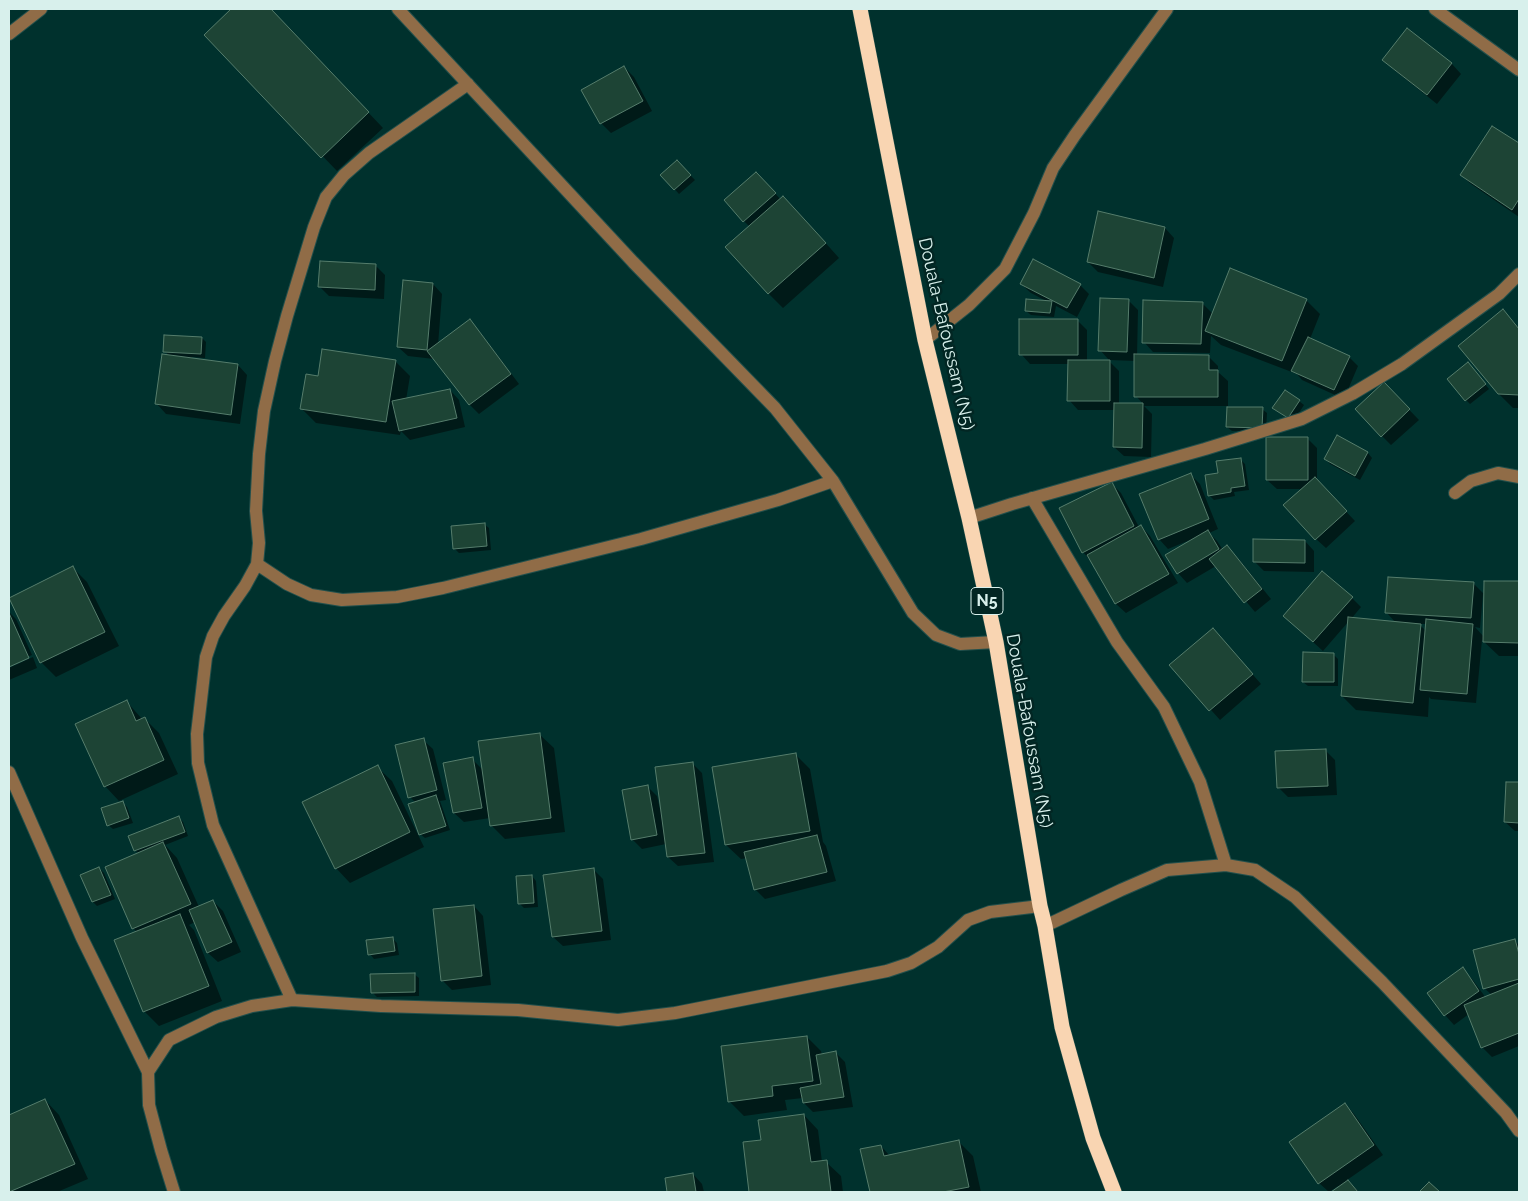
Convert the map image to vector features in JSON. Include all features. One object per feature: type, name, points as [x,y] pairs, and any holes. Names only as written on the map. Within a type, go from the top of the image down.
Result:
[{"type":"highway","name":"Douala-Bafoussam (N5)","points":[[860,9],[925,340],[969,518],[996,642],[1062,1027],[1093,1138],[1114,1192]]},
{"type":"street","points":[[9,34],[41,9]]},
{"type":"street","points":[[398,9],[633,262],[775,408],[834,481],[914,613],[936,635],[960,644],[996,642]]},
{"type":"street","points":[[925,340],[969,305],[1005,270],[1034,213],[1053,168],[1167,9]]},
{"type":"street","points":[[1435,9],[1519,70]]},
{"type":"street","points":[[292,1000],[214,825],[198,764],[197,734],[206,657],[224,616],[245,586],[257,564],[256,511],[259,454],[264,411],[287,316],[314,226],[326,197],[344,174],[369,153],[468,84]]},
{"type":"street","points":[[969,518],[1032,498],[1266,432],[1309,416],[1352,394],[1402,364],[1443,336],[1498,294],[1519,274]]},
{"type":"street","points":[[1455,493],[1471,481],[1498,473],[1519,477]]},
{"type":"street","points":[[257,564],[287,584],[311,595],[342,600],[397,597],[469,582],[642,539],[778,500],[834,481]]},
{"type":"street","points":[[1032,498],[1117,642],[1164,707],[1200,782],[1226,865]]},
{"type":"street","points":[[9,772],[74,921],[148,1072],[149,1105],[174,1192]]},
{"type":"street","points":[[1045,926],[1167,870],[1226,865],[1255,870],[1295,897],[1388,989],[1506,1114],[1519,1131]]},
{"type":"street","points":[[148,1072],[169,1040],[216,1017],[252,1006],[292,1000],[381,1006],[518,1010],[618,1020],[675,1014],[887,971],[912,963],[938,947],[968,920],[990,912],[1040,906]]},
{"type":"building","points":[[231,9],[271,9],[369,112],[321,158],[204,35]]},
{"type":"building","points":[[1407,28],[1452,63],[1427,95],[1382,60]]},
{"type":"building","points":[[624,66],[643,101],[600,124],[581,90]]},
{"type":"building","points":[[1492,126],[1519,143],[1519,199],[1512,210],[1460,175]]},
{"type":"building","points":[[677,160],[691,175],[674,190],[660,175]]},
{"type":"building","points":[[756,172],[776,193],[743,222],[724,200]]},
{"type":"building","points":[[783,196],[826,243],[768,294],[725,247]]},
{"type":"building","points":[[1098,211],[1165,227],[1154,278],[1087,262]]},
{"type":"building","points":[[1033,259],[1081,284],[1067,308],[1020,284]]},
{"type":"building","points":[[320,261],[376,264],[375,290],[318,287]]},
{"type":"building","points":[[1230,268],[1307,299],[1282,361],[1205,331]]},
{"type":"building","points":[[403,280],[433,283],[427,350],[397,347]]},
{"type":"building","points":[[1100,298],[1129,299],[1127,352],[1098,351]]},
{"type":"building","points":[[1026,299],[1052,301],[1050,313],[1025,311]]},
{"type":"building","points":[[1143,300],[1203,302],[1201,344],[1142,343]]},
{"type":"building","points":[[1503,309],[1519,329],[1519,395],[1498,394],[1458,346]]},
{"type":"building","points":[[470,319],[511,374],[469,405],[427,351]]},
{"type":"building","points":[[1019,319],[1078,319],[1078,355],[1019,355]]},
{"type":"building","points":[[164,335],[202,337],[201,354],[163,352]]},
{"type":"building","points":[[1308,337],[1350,356],[1334,390],[1291,371]]},
{"type":"building","points":[[322,349],[396,360],[386,422],[300,409],[306,374],[318,376]]},
{"type":"building","points":[[162,354],[238,364],[231,415],[155,404]]},
{"type":"building","points":[[1134,354],[1209,355],[1209,370],[1218,370],[1218,397],[1134,397]]},
{"type":"building","points":[[1068,360],[1110,360],[1110,401],[1067,401]]},
{"type":"building","points":[[1468,362],[1486,384],[1465,401],[1447,379]]},
{"type":"building","points":[[1384,382],[1410,409],[1381,437],[1355,409]]},
{"type":"building","points":[[450,389],[457,418],[399,431],[392,401]]},
{"type":"building","points":[[1285,390],[1300,400],[1288,418],[1272,408]]},
{"type":"building","points":[[1114,403],[1143,403],[1142,448],[1113,447]]},
{"type":"building","points":[[1227,407],[1263,407],[1262,428],[1226,427]]},
{"type":"building","points":[[1337,435],[1368,452],[1355,476],[1324,459]]},
{"type":"building","points":[[1266,437],[1308,437],[1308,480],[1266,480]]},
{"type":"building","points":[[1241,458],[1245,486],[1231,488],[1231,492],[1208,496],[1205,475],[1218,473],[1216,461]]},
{"type":"building","points":[[1191,473],[1209,519],[1158,540],[1139,494]]},
{"type":"building","points":[[1315,477],[1347,511],[1315,540],[1283,505]]},
{"type":"building","points":[[1112,482],[1134,526],[1082,553],[1059,508]]},
{"type":"building","points":[[485,523],[487,546],[453,549],[451,526]]},
{"type":"building","points":[[1141,525],[1169,574],[1115,604],[1087,555]]},
{"type":"building","points":[[1208,530],[1219,549],[1177,574],[1165,555]]},
{"type":"building","points":[[1253,539],[1305,540],[1305,563],[1253,562]]},
{"type":"building","points":[[1227,545],[1262,589],[1244,603],[1209,559]]},
{"type":"building","points":[[73,566],[105,632],[40,663],[9,598]]},
{"type":"building","points":[[1322,571],[1353,597],[1313,642],[1283,616]]},
{"type":"building","points":[[1388,577],[1474,582],[1471,618],[1385,613]]},
{"type":"building","points":[[1484,581],[1519,581],[1519,643],[1483,642]]},
{"type":"building","points":[[9,613],[29,658],[9,667]]},
{"type":"building","points":[[1348,617],[1421,624],[1413,703],[1341,696]]},
{"type":"building","points":[[1426,619],[1473,624],[1467,694],[1420,690]]},
{"type":"building","points":[[1213,628],[1253,674],[1209,711],[1169,665]]},
{"type":"building","points":[[1303,652],[1334,653],[1334,682],[1302,682]]},
{"type":"building","points":[[127,700],[136,721],[145,717],[164,760],[104,787],[75,724]]},
{"type":"building","points":[[540,733],[551,818],[490,826],[478,741]]},
{"type":"building","points":[[424,738],[437,790],[408,798],[395,745]]},
{"type":"building","points":[[1326,749],[1328,786],[1277,788],[1275,751]]},
{"type":"building","points":[[796,753],[810,831],[725,845],[712,767]]},
{"type":"building","points":[[473,757],[482,808],[453,813],[443,763]]},
{"type":"building","points":[[693,762],[705,853],[667,857],[655,767]]},
{"type":"building","points":[[378,765],[410,832],[335,869],[302,802]]},
{"type":"building","points":[[1506,782],[1519,782],[1519,823],[1504,822]]},
{"type":"building","points":[[648,785],[657,835],[631,840],[622,790]]},
{"type":"building","points":[[436,795],[446,826],[419,835],[408,804]]},
{"type":"building","points":[[123,801],[129,818],[107,826],[101,808]]},
{"type":"building","points":[[179,816],[185,832],[134,851],[128,836]]},
{"type":"building","points":[[817,835],[827,872],[754,890],[744,852]]},
{"type":"building","points":[[163,842],[191,904],[132,929],[105,867]]},
{"type":"building","points":[[99,867],[111,895],[92,902],[80,875]]},
{"type":"building","points":[[594,868],[602,931],[552,937],[543,875]]},
{"type":"building","points":[[532,875],[534,903],[518,904],[516,876]]},
{"type":"building","points":[[213,900],[232,942],[207,953],[189,910]]},
{"type":"building","points":[[474,905],[482,976],[441,981],[433,909]]},
{"type":"building","points":[[180,914],[209,986],[143,1012],[114,940]]},
{"type":"building","points":[[393,937],[395,951],[368,955],[366,940]]},
{"type":"building","points":[[1515,939],[1519,954],[1519,979],[1483,989],[1473,950]]},
{"type":"building","points":[[1463,967],[1479,991],[1444,1016],[1427,993]]},
{"type":"building","points":[[415,973],[415,992],[371,993],[370,974]]},
{"type":"building","points":[[1519,983],[1519,1033],[1481,1048],[1464,1005]]},
{"type":"building","points":[[807,1036],[813,1081],[772,1086],[773,1096],[728,1102],[721,1046]]},
{"type":"building","points":[[836,1051],[844,1097],[803,1103],[800,1088],[821,1084],[816,1055]]},
{"type":"building","points":[[45,1099],[75,1164],[9,1192],[9,1115]]},
{"type":"building","points":[[1345,1103],[1374,1145],[1318,1184],[1289,1142]]},
{"type":"building","points":[[804,1114],[811,1162],[827,1160],[831,1192],[749,1192],[743,1142],[761,1140],[758,1120]]},
{"type":"building","points":[[959,1140],[969,1187],[943,1192],[870,1192],[860,1149],[881,1145],[884,1156]]},
{"type":"building","points":[[693,1173],[696,1192],[667,1192],[665,1178]]},
{"type":"building","points":[[1348,1180],[1358,1192],[1331,1192]]},
{"type":"building","points":[[1429,1182],[1440,1192],[1419,1192]]}]
